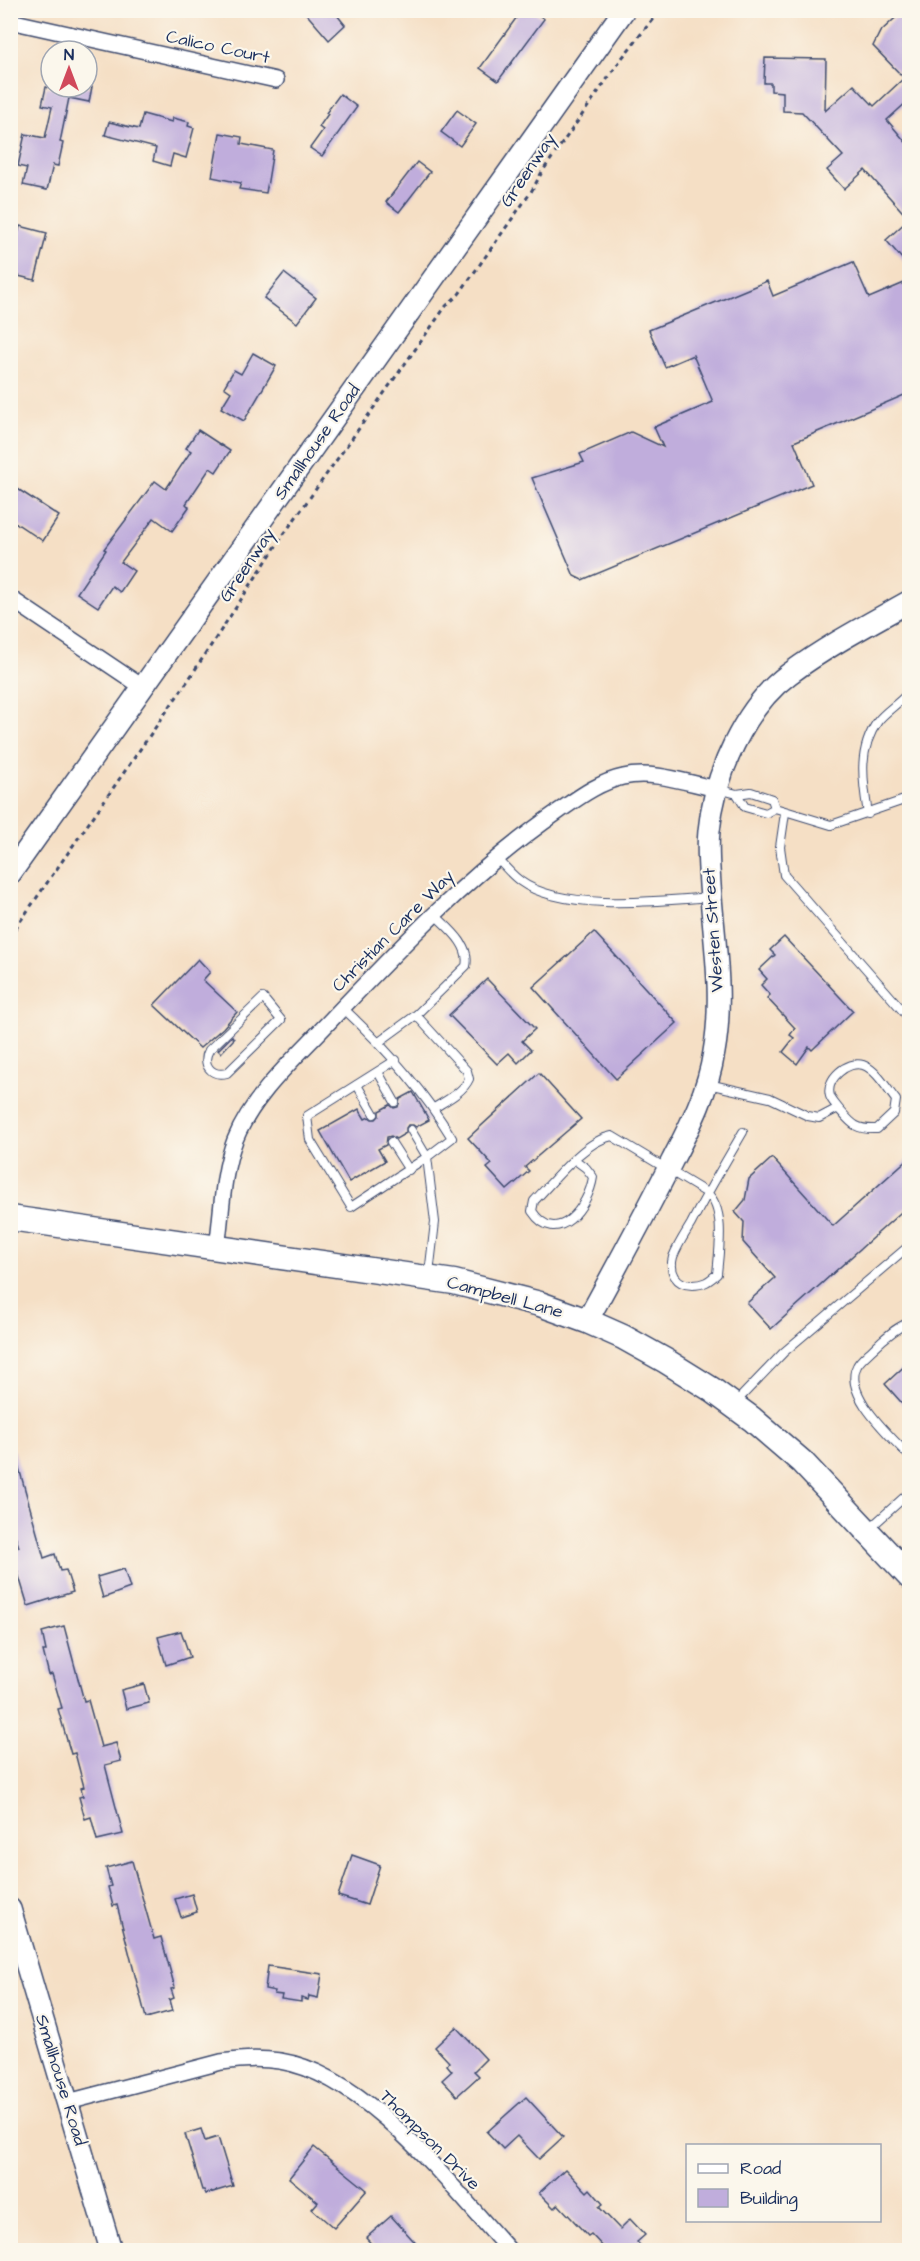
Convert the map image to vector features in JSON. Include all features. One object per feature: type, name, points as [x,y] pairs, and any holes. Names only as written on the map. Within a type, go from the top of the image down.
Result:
[{"type":"main road","name":"Campbell Lane","points":[[10,1218],[429,1278],[497,1291],[587,1321],[623,1337],[666,1361],[733,1405],[802,1462],[909,1577]]},
{"type":"street","name":"Smallhouse Road","points":[[10,874],[624,10]]},
{"type":"street","name":"Calico Court","points":[[10,21],[276,80]]},
{"type":"street","points":[[10,598],[144,688]]},
{"type":"street","name":"Westen Street","points":[[587,1321],[668,1170],[700,1106],[707,1084],[714,1053],[718,1008],[707,848],[709,828],[727,791],[729,755],[744,728],[788,674],[909,601]]},
{"type":"street","name":"Christian Care Way","points":[[217,1248],[228,1165],[235,1140],[249,1114],[269,1088],[343,1008],[435,915],[497,858],[529,831],[584,794],[621,777],[634,775],[659,777],[727,791]]},
{"type":"street","name":"Smallhouse Road","points":[[10,1910],[111,2250]]},
{"type":"street","name":"Thompson Drive","points":[[68,2102],[221,2062],[281,2061],[315,2071],[351,2091],[389,2122],[508,2250]]},
{"type":"lane","points":[[868,814],[862,773],[867,741],[879,720],[906,701]]},
{"type":"lane","points":[[727,791],[745,807],[766,813],[775,808]]},
{"type":"lane","points":[[727,791],[751,792],[772,799],[775,808],[785,813],[831,825],[909,798]]},
{"type":"lane","points":[[785,813],[780,847],[784,875],[909,1018]]},
{"type":"lane","points":[[497,858],[520,881],[540,891],[569,898],[605,902],[711,897]]},
{"type":"lane","points":[[379,1042],[416,1015],[466,966],[467,961],[460,941],[435,915]]},
{"type":"lane","points":[[263,998],[281,1020],[227,1073],[219,1075],[212,1073],[207,1066],[206,1057],[209,1050],[263,998]]},
{"type":"lane","points":[[343,1008],[396,1060],[434,1108],[452,1138],[409,1170],[351,1207],[310,1140],[307,1116],[396,1060]]},
{"type":"lane","points":[[416,1015],[467,1071],[470,1079],[458,1092],[434,1108]]},
{"type":"lane","points":[[850,1065],[864,1066],[874,1072],[896,1100],[894,1113],[877,1129],[860,1129],[853,1125],[838,1108],[830,1096],[831,1087],[836,1076],[850,1065]]},
{"type":"lane","points":[[378,1072],[395,1102]]},
{"type":"lane","points":[[707,1084],[770,1098],[808,1116],[819,1118],[838,1108]]},
{"type":"lane","points":[[357,1085],[374,1114]]},
{"type":"lane","points":[[411,1130],[427,1156],[435,1222],[429,1278]]},
{"type":"lane","points":[[575,1160],[593,1177],[592,1187],[584,1204],[574,1219],[561,1225],[548,1225],[538,1221],[532,1211],[534,1201],[575,1160],[601,1138],[612,1136],[707,1193],[714,1198],[718,1208],[720,1245],[717,1274],[706,1283],[687,1285],[675,1278],[672,1270],[673,1257],[707,1193],[743,1132]]},
{"type":"lane","points":[[392,1142],[409,1170]]},
{"type":"lane","points":[[733,1405],[784,1352],[909,1245]]},
{"type":"lane","points":[[905,1324],[885,1337],[857,1365],[854,1378],[856,1392],[864,1405],[909,1457]]},
{"type":"lane","points":[[866,1531],[909,1492]]},
{"type":"path","name":"Greenway","points":[[10,936],[187,682],[278,543],[446,306],[459,294],[622,58],[660,10]]},
{"type":"building","points":[[303,10],[333,10],[345,25],[329,40]]},
{"type":"building","points":[[522,10],[532,10],[544,19],[498,81],[480,68]]},
{"type":"building","points":[[904,10],[909,10],[909,100],[887,120],[909,146],[909,219],[865,170],[844,189],[827,170],[843,156],[802,112],[783,111],[783,92],[771,91],[771,83],[764,83],[765,58],[826,59],[825,111],[854,85],[874,106],[904,78],[873,46],[880,32]]},
{"type":"building","points":[[340,94],[357,107],[322,156],[310,148],[323,130],[319,127],[328,114],[326,113]]},
{"type":"building","points":[[43,99],[69,99],[60,142],[63,143],[58,166],[53,165],[47,190],[23,185],[27,168],[18,166],[25,134],[45,138],[52,107],[42,105]]},
{"type":"building","points":[[74,99],[90,99],[89,102]]},
{"type":"building","points":[[457,110],[476,124],[460,146],[441,132]]},
{"type":"building","points":[[143,114],[172,122],[173,118],[189,122],[188,126],[194,128],[186,158],[173,154],[170,166],[153,161],[156,148],[105,135],[109,122],[139,129]]},
{"type":"building","points":[[220,133],[242,137],[241,144],[273,150],[266,193],[239,189],[241,183],[212,177]]},
{"type":"building","points":[[417,162],[430,172],[399,212],[386,202]]},
{"type":"building","points":[[909,219],[909,267],[886,240]]},
{"type":"building","points":[[20,226],[47,233],[35,280],[10,274],[10,252],[13,253]]},
{"type":"building","points":[[853,262],[869,298],[909,281],[909,393],[794,442],[812,484],[582,580],[574,576],[532,478],[584,462],[580,454],[631,432],[663,447],[654,427],[713,402],[693,355],[665,367],[649,330],[767,281],[773,296]]},
{"type":"building","points":[[284,273],[316,298],[297,323],[264,298]]},
{"type":"building","points":[[253,353],[276,366],[244,421],[221,408],[231,392],[224,387],[234,370],[241,374]]},
{"type":"building","points":[[198,430],[230,451],[216,472],[210,468],[186,504],[189,507],[172,531],[154,518],[121,562],[134,571],[120,592],[112,586],[98,607],[77,593],[106,550],[104,549],[155,481],[166,489],[191,451],[186,448]]},
{"type":"building","points":[[10,484],[59,516],[43,541],[10,519]]},
{"type":"building","points":[[594,932],[677,1023],[616,1079],[533,987]]},
{"type":"building","points":[[784,937],[853,1011],[812,1050],[809,1047],[797,1064],[783,1052],[794,1038],[790,1035],[795,1028],[767,998],[770,995],[761,985],[767,979],[759,970],[775,955],[770,950]]},
{"type":"building","points":[[198,959],[210,972],[203,980],[237,1012],[200,1048],[154,1005]]},
{"type":"building","points":[[487,979],[535,1029],[522,1041],[531,1050],[518,1063],[509,1053],[497,1064],[449,1015]]},
{"type":"building","points":[[232,1036],[234,1039],[221,1053],[218,1050]]},
{"type":"building","points":[[539,1073],[581,1119],[525,1167],[529,1171],[507,1190],[487,1168],[492,1164],[468,1138]]},
{"type":"building","points":[[413,1092],[429,1120],[416,1127],[408,1125],[406,1133],[396,1139],[391,1136],[387,1137],[386,1145],[378,1149],[385,1161],[349,1182],[320,1131],[359,1109],[365,1119],[369,1117],[376,1119],[379,1111],[390,1105],[394,1108],[398,1107],[400,1099]]},
{"type":"building","points":[[772,1158],[833,1226],[909,1158],[909,1205],[771,1329],[747,1303],[775,1278],[743,1242],[744,1222],[735,1212],[745,1200],[749,1179]]},
{"type":"building","points":[[909,1362],[909,1411],[885,1384]]},
{"type":"building","points":[[14,1450],[44,1558],[55,1554],[60,1571],[66,1570],[73,1592],[28,1606],[11,1550],[19,1547],[10,1520],[10,1451]]},
{"type":"building","points":[[124,1569],[130,1588],[103,1598],[97,1577]]},
{"type":"building","points":[[64,1626],[84,1701],[88,1700],[101,1747],[116,1743],[121,1761],[105,1765],[123,1834],[97,1840],[91,1817],[85,1819],[79,1797],[83,1796],[81,1788],[84,1787],[75,1753],[71,1754],[58,1709],[62,1708],[52,1674],[49,1675],[43,1651],[46,1651],[42,1632]]},
{"type":"building","points":[[181,1631],[190,1657],[166,1665],[158,1637]]},
{"type":"building","points":[[144,1684],[149,1703],[126,1709],[121,1690]]},
{"type":"building","points":[[352,1855],[380,1865],[367,1905],[338,1896]]},
{"type":"building","points":[[132,1861],[154,1939],[161,1937],[175,1988],[171,1989],[174,1998],[169,2000],[172,2011],[146,2018],[117,1905],[113,1906],[106,1868]]},
{"type":"building","points":[[192,1894],[197,1912],[181,1917],[175,1899]]},
{"type":"building","points":[[268,1966],[322,1974],[318,1998],[309,1996],[308,2000],[301,1998],[301,2002],[281,1999],[282,1995],[265,1989]]},
{"type":"building","points":[[456,2027],[486,2059],[474,2071],[479,2076],[457,2096],[442,2080],[452,2071],[447,2065],[449,2062],[435,2047]]},
{"type":"building","points":[[526,2097],[563,2137],[539,2159],[517,2136],[503,2149],[487,2132]]},
{"type":"building","points":[[201,2129],[205,2141],[218,2137],[233,2186],[206,2194],[202,2190],[185,2134]]},
{"type":"building","points":[[314,2147],[367,2190],[334,2228],[312,2209],[318,2202],[289,2178]]},
{"type":"building","points":[[565,2169],[587,2192],[590,2189],[603,2204],[599,2207],[620,2229],[630,2219],[645,2235],[637,2242],[645,2250],[606,2250],[591,2234],[588,2236],[558,2204],[554,2208],[539,2193]]},
{"type":"building","points":[[391,2216],[422,2250],[377,2250],[366,2238]]}]
